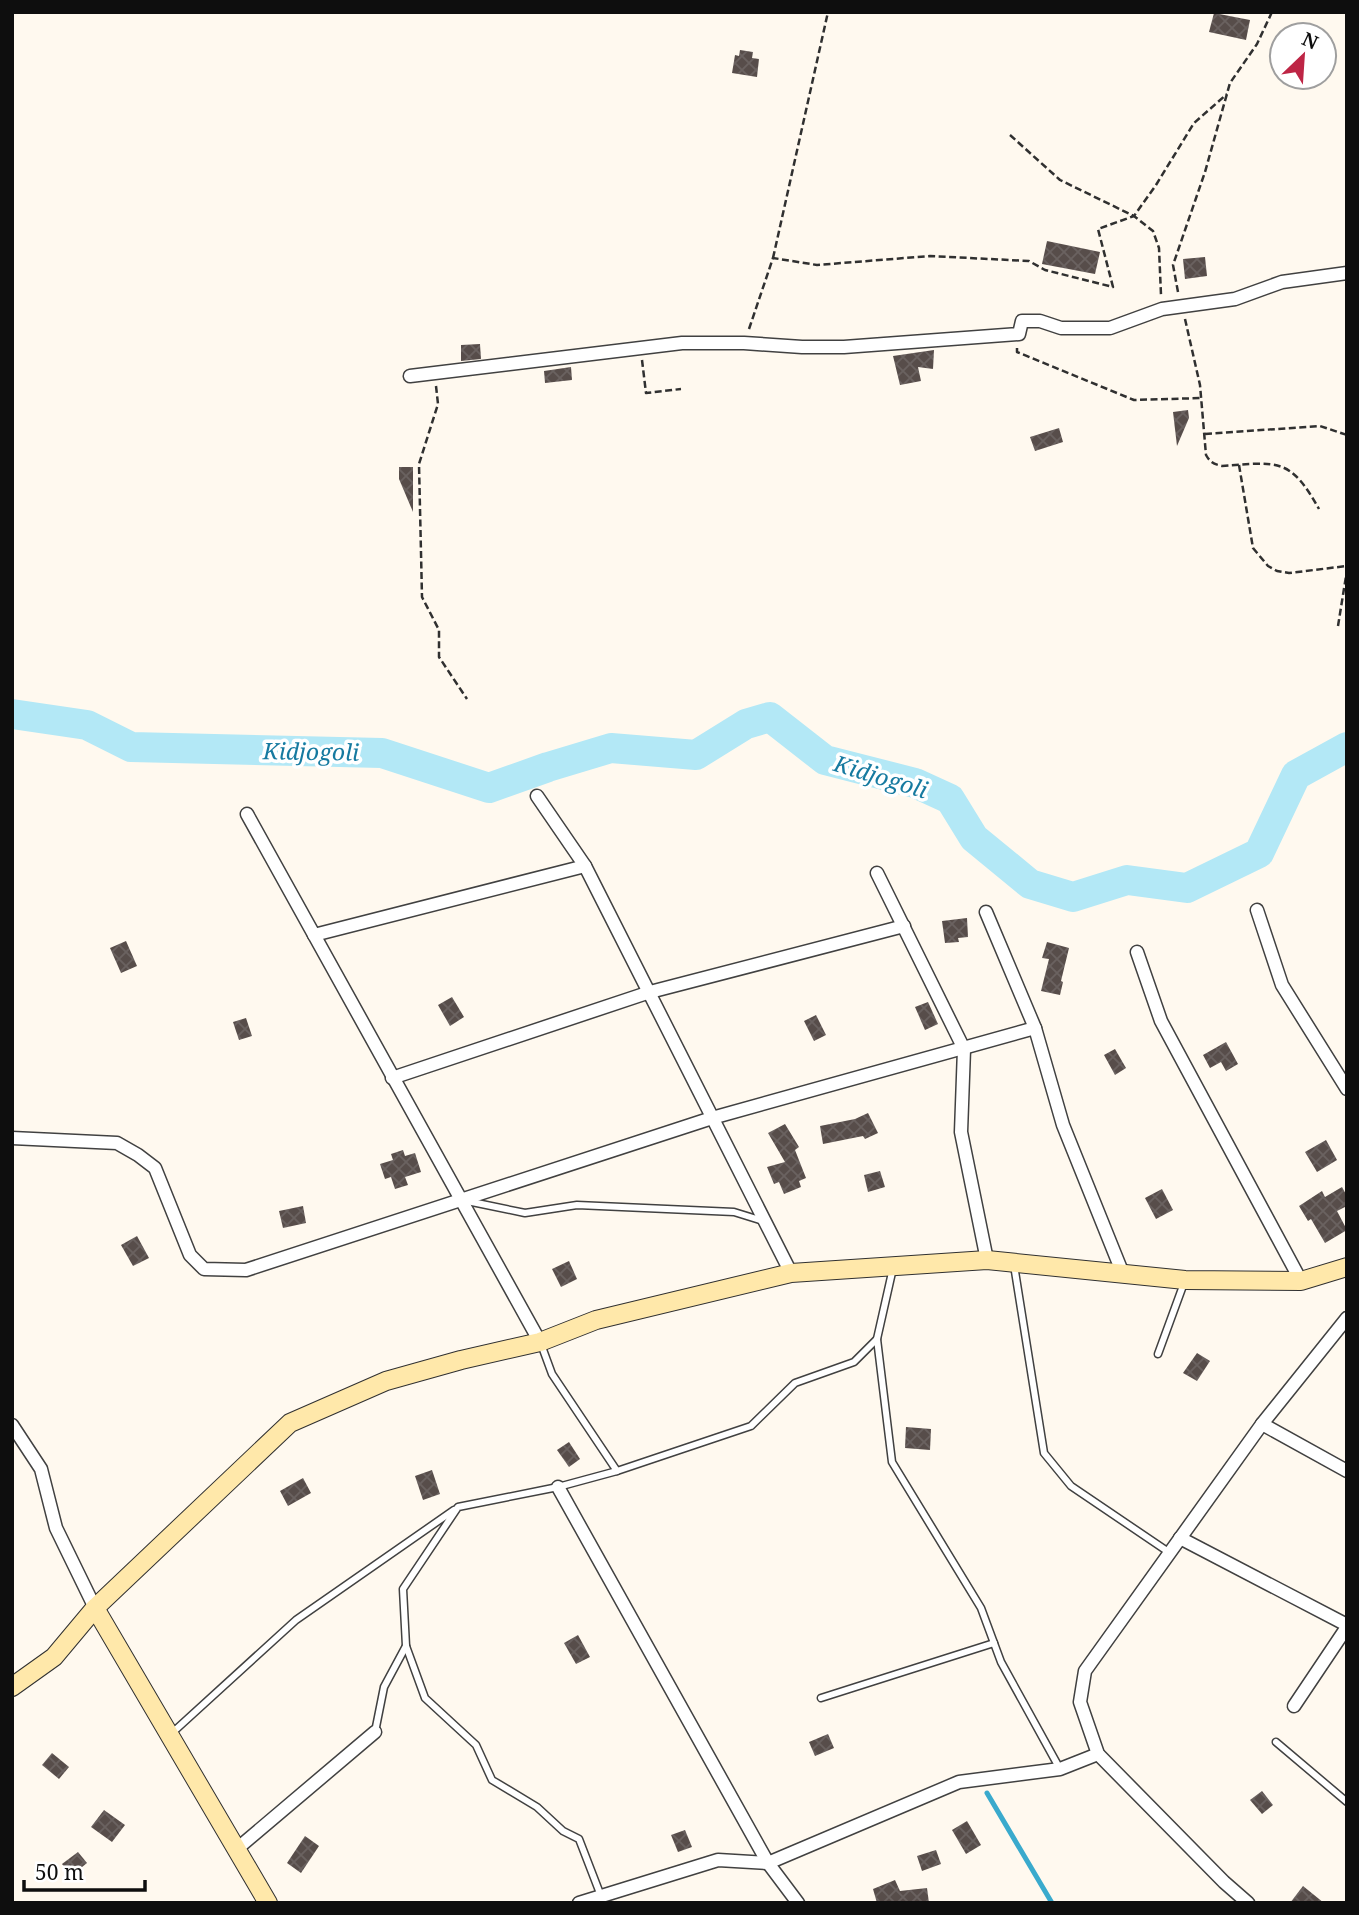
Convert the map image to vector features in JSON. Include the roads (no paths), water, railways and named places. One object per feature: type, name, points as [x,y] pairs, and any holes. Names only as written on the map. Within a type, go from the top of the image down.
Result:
[{"type":"street","points":[[410,376],[682,343],[844,347],[1019,334],[1022,321],[1040,321],[1061,328],[1110,328],[1162,309],[1235,299],[1282,282],[1347,273]]},
{"type":"street","points":[[537,796],[585,866],[763,1222],[791,1272]]},
{"type":"street","points":[[247,814],[540,1342]]},
{"type":"street","points":[[314,935],[585,866]]},
{"type":"street","points":[[877,873],[964,1049],[961,1132],[988,1260]]},
{"type":"street","points":[[1257,910],[1282,985],[1347,1090]]},
{"type":"street","points":[[986,912],[1035,1028],[1063,1125],[1124,1274]]},
{"type":"street","points":[[392,1078],[650,992],[904,926]]},
{"type":"street","points":[[1137,952],[1161,1021],[1301,1281]]},
{"type":"street","points":[[12,1138],[117,1143],[155,1168],[190,1255],[204,1269],[246,1270],[712,1118],[1035,1028]]},
{"type":"street","points":[[12,1687],[54,1657],[96,1608],[290,1423],[386,1381],[540,1342],[596,1320],[791,1272],[988,1260],[1185,1280],[1301,1281],[1347,1267]]},
{"type":"street","points":[[1248,1903],[1098,1754],[1080,1702],[1085,1671],[1262,1424],[1347,1318]]},
{"type":"street","points":[[1262,1424],[1347,1471]]},
{"type":"street","points":[[12,1425],[41,1469],[57,1528],[96,1608],[268,1903]]},
{"type":"street","points":[[558,1487],[768,1863],[798,1903]]},
{"type":"street","points":[[1180,1538],[1347,1626],[1294,1706]]},
{"type":"street","points":[[238,1848],[375,1732]]},
{"type":"street","points":[[579,1903],[718,1860],[768,1863],[960,1782],[1060,1769],[1098,1754]]},
{"type":"lane","points":[[459,1199],[525,1213],[577,1205],[734,1212],[763,1222]]},
{"type":"lane","points":[[1014,1263],[1044,1453],[1071,1486],[1171,1553]]},
{"type":"lane","points":[[894,1266],[877,1339],[892,1462],[981,1608],[1001,1662],[1060,1769]]},
{"type":"lane","points":[[1158,1354],[1185,1280]]},
{"type":"lane","points":[[170,1734],[296,1620],[458,1507],[558,1487],[617,1471],[751,1426],[794,1383],[853,1362],[877,1339]]},
{"type":"lane","points":[[540,1342],[552,1374],[617,1471]]},
{"type":"lane","points":[[458,1507],[403,1589],[406,1646],[425,1698],[476,1745],[492,1780],[537,1807],[563,1831],[579,1839],[601,1896]]},
{"type":"lane","points":[[821,1698],[994,1643]]},
{"type":"lane","points":[[375,1732],[384,1687],[406,1646]]},
{"type":"lane","points":[[1276,1742],[1347,1802]]},
{"type":"waterway","name":"Kidjogoli","points":[[12,714],[87,725],[131,747],[382,753],[489,788],[611,748],[696,755],[746,724],[770,717],[825,760],[915,783],[950,799],[974,838],[1030,884],[1073,897],[1127,880],[1187,888],[1259,853],[1296,775],[1347,747]]},
{"type":"waterway","points":[[987,1793],[1052,1903]]}]
